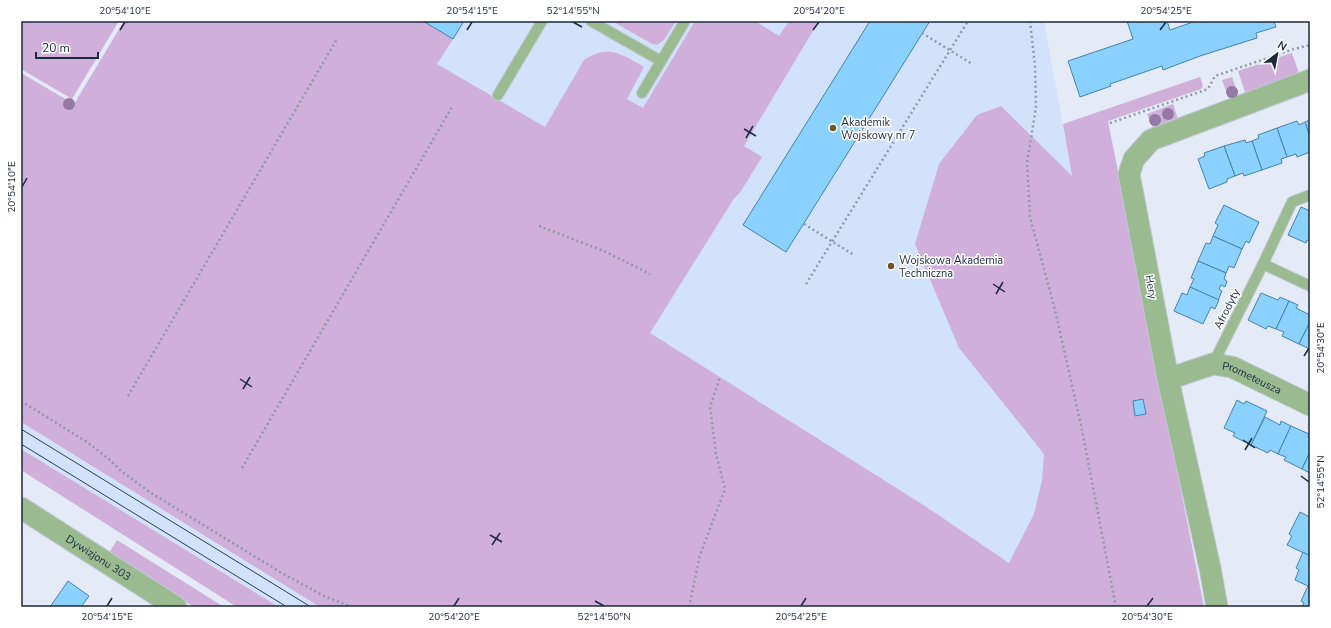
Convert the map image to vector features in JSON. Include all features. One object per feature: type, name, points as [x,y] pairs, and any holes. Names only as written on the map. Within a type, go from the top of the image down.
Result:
[{"type":"street","name":"Hery","points":[[1218,607],[1168,379],[1130,174],[1134,159],[1151,140],[1310,80]]},
{"type":"street","name":"Prometeusza","points":[[1168,379],[1213,364],[1232,367],[1310,405]]},
{"type":"street","name":"Dywizjonu 303","points":[[21,508],[176,607]]},
{"type":"lane","points":[[498,95],[542,21]]},
{"type":"lane","points":[[592,21],[661,61]]},
{"type":"lane","points":[[642,93],[685,21]]},
{"type":"lane","name":"Afrodyty","points":[[1213,364],[1292,202],[1310,195]]},
{"type":"lane","points":[[1263,264],[1310,286]]},
{"type":"path","points":[[806,284],[968,21]]},
{"type":"path","points":[[1030,21],[1035,65],[1036,107],[1027,164],[1030,217],[1055,310],[1081,425],[1116,607]]},
{"type":"path","points":[[922,33],[972,64]]},
{"type":"path","points":[[128,396],[337,39]]},
{"type":"path","points":[[1110,124],[1208,89],[1215,76],[1310,45]]},
{"type":"path","points":[[242,468],[452,107]]},
{"type":"path","points":[[804,224],[854,255]]},
{"type":"path","points":[[539,226],[606,252],[650,274]]},
{"type":"path","points":[[689,607],[700,555],[725,489],[716,454],[710,407],[720,377]]},
{"type":"path","points":[[21,401],[87,442],[110,460],[121,471],[151,493],[280,572],[324,596],[352,607]]},
{"type":"shaded area","points":[[21,21],[119,21],[72,99],[21,69]]},
{"type":"shaded area","points":[[124,21],[423,21],[453,39],[437,64],[545,127],[584,60],[593,55],[608,52],[615,53],[629,58],[644,67],[627,99],[643,108],[695,21],[755,21],[779,36],[789,21],[819,21],[744,146],[762,157],[741,191],[733,200],[650,333],[925,506],[1009,563],[1034,514],[1042,480],[1044,454],[959,348],[915,244],[939,164],[977,115],[1001,106],[1072,176],[1063,124],[1200,77],[1203,86],[1201,89],[1108,121],[1204,607],[320,607],[21,422],[21,73],[74,104]]},
{"type":"shaded area","name":"Wojskowa Akademia Techniczna","points":[[320,21],[1044,21],[1072,176],[1158,607],[417,607],[688,197]]},
{"type":"shaded area","points":[[612,21],[676,21],[664,40],[657,45],[652,44]]},
{"type":"shaded area","points":[[1292,53],[1300,76],[1246,95],[1238,71]]},
{"type":"shaded area","points":[[1232,77],[1239,97],[1230,101],[1222,80]]},
{"type":"shaded area","points":[[1173,104],[1178,119],[1153,128],[1147,114]]},
{"type":"shaded area","points":[[21,422],[320,607],[279,607],[21,449]]},
{"type":"shaded area","points":[[21,449],[279,607],[237,607],[21,470]]},
{"type":"shaded area","points":[[117,540],[224,607],[194,607],[109,553]]},
{"type":"building","points":[[423,21],[464,21],[453,39]]},
{"type":"building","name":"Akademik Wojskowy nr 7","points":[[870,21],[930,21],[786,252],[743,225]]},
{"type":"building","points":[[1127,21],[1167,21],[1170,30],[1196,21],[1274,21],[1276,27],[1256,33],[1257,38],[1200,56],[1163,70],[1162,66],[1110,84],[1111,86],[1080,97],[1068,61],[1133,39]]},
{"type":"building","points":[[1310,120],[1310,137],[1305,122]]},
{"type":"building","points":[[1297,121],[1299,125],[1305,122],[1310,137],[1310,152],[1297,157],[1296,154],[1287,157],[1277,128]]},
{"type":"building","points":[[1277,128],[1287,157],[1281,159],[1282,163],[1262,170],[1252,141],[1259,138],[1258,135]]},
{"type":"building","points":[[1245,140],[1246,143],[1252,141],[1262,170],[1244,176],[1243,173],[1235,176],[1224,146]]},
{"type":"building","points":[[1224,146],[1235,176],[1227,179],[1227,182],[1209,189],[1198,159],[1205,156],[1204,153]]},
{"type":"building","points":[[1224,205],[1259,222],[1249,243],[1246,241],[1242,249],[1213,236],[1218,225],[1215,223]]},
{"type":"building","points":[[1301,207],[1310,211],[1310,241],[1307,240],[1306,243],[1288,235]]},
{"type":"building","points":[[1213,236],[1242,249],[1234,268],[1229,266],[1226,273],[1198,261],[1206,243],[1210,244]]},
{"type":"building","points":[[1198,261],[1226,273],[1224,279],[1227,281],[1225,287],[1221,285],[1219,289],[1222,291],[1218,300],[1190,287],[1194,279],[1191,278]]},
{"type":"building","points":[[1190,287],[1219,300],[1215,309],[1211,307],[1203,324],[1174,311],[1182,293],[1187,295]]},
{"type":"building","points":[[1261,293],[1278,300],[1280,297],[1289,301],[1276,329],[1268,326],[1266,329],[1248,320]]},
{"type":"building","points":[[1289,301],[1298,305],[1296,308],[1310,315],[1310,322],[1299,344],[1282,336],[1284,332],[1276,329]]},
{"type":"building","points":[[1310,322],[1310,349],[1299,344]]},
{"type":"building","points":[[1143,399],[1146,414],[1135,416],[1133,401]]},
{"type":"building","points":[[1237,400],[1244,404],[1246,401],[1267,411],[1251,445],[1233,436],[1235,433],[1224,428]]},
{"type":"building","points":[[1265,417],[1280,425],[1281,421],[1291,426],[1278,454],[1270,450],[1268,453],[1251,445]]},
{"type":"building","points":[[1291,426],[1309,434],[1310,452],[1302,469],[1284,460],[1286,457],[1278,454]]},
{"type":"building","points":[[1310,452],[1310,473],[1302,469]]},
{"type":"building","points":[[1300,512],[1310,517],[1310,556],[1287,545],[1292,536],[1289,534]]},
{"type":"building","points":[[1303,552],[1310,556],[1310,587],[1295,580],[1299,570],[1296,568]]},
{"type":"building","points":[[68,581],[89,596],[81,607],[50,607]]},
{"type":"building","points":[[1308,586],[1310,587],[1310,607],[1302,607],[1304,603],[1301,601]]},
{"type":"tram line","points":[[21,429],[311,607]]},
{"type":"tram line","points":[[21,444],[287,607]]},
{"type":"place","name":"Akademik Wojskowy nr 7","points":[[833,128]]},
{"type":"place","name":"Wojskowa Akademia Techniczna","points":[[891,266]]}]
